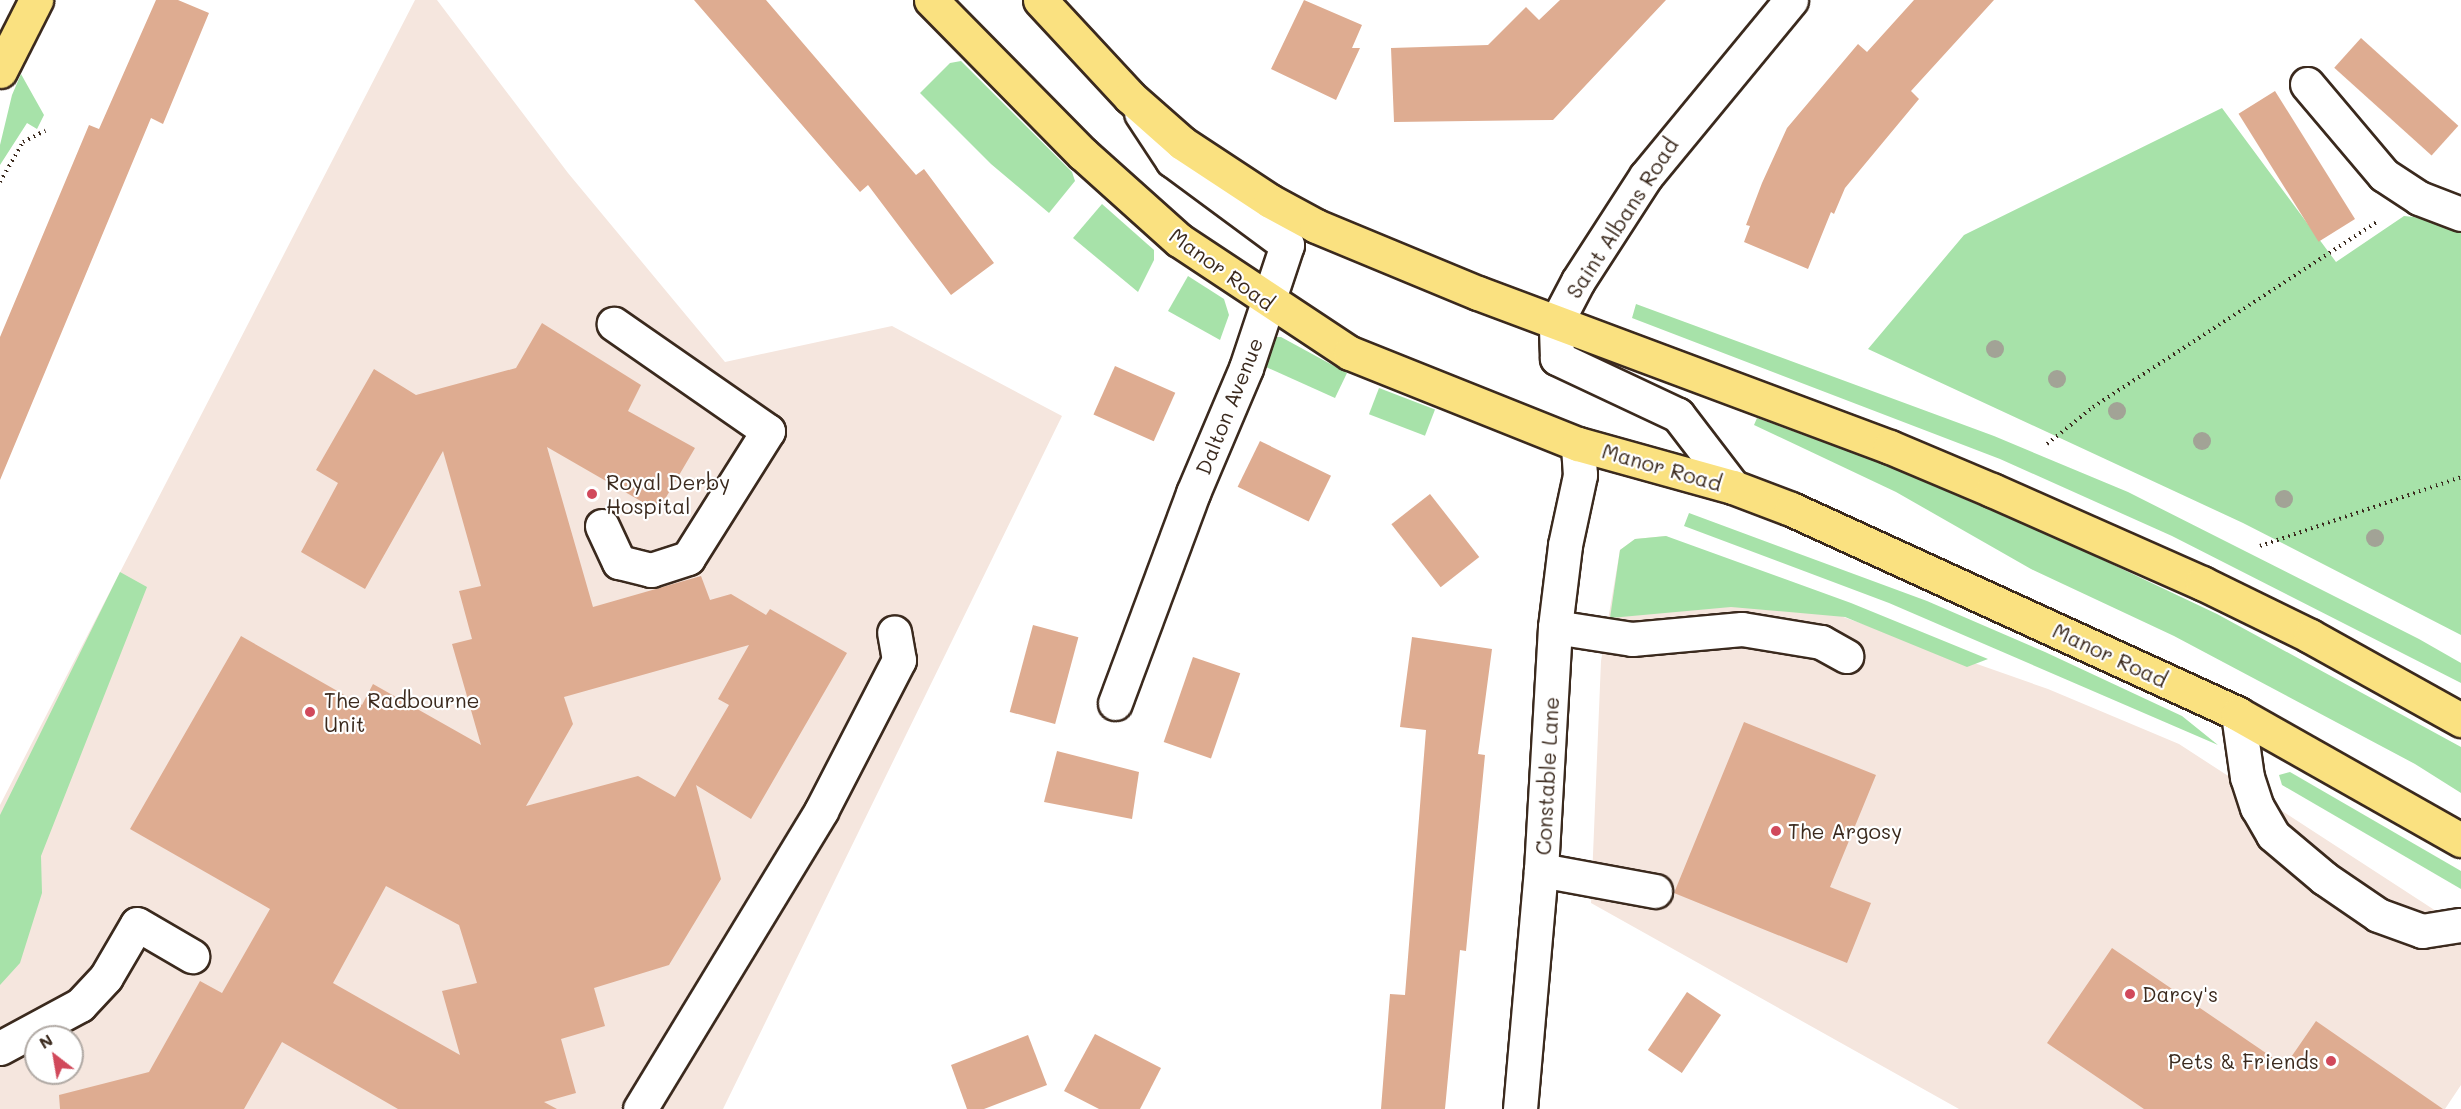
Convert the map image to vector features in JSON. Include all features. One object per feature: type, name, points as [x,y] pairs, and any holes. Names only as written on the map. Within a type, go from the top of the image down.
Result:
[{"type":"highway","points":[[0,71],[36,0]]},
{"type":"highway","name":"Manor Road","points":[[931,0],[1083,154],[1170,233],[1269,303],[1350,353],[1578,444],[1733,487],[1791,509],[2238,714],[2461,840]]},
{"type":"highway","points":[[1040,0],[1130,97],[1213,165],[1316,226],[1556,322],[1890,447],[1992,490],[2213,588],[2461,720]]},
{"type":"street","name":"Saint Albans Road","points":[[1733,487],[1678,415],[1557,358],[1556,322],[1578,281],[1646,176],[1791,0]]},
{"type":"street","points":[[2307,84],[2384,175],[2419,198],[2461,214]]},
{"type":"street","name":"Dalton Avenue","points":[[1115,703],[1269,303],[1287,245],[1172,160],[1130,97]]},
{"type":"street","points":[[602,525],[619,562],[651,570],[688,558],[768,431],[615,324]]},
{"type":"street","name":"Constable Lane","points":[[1520,1109],[1541,870],[1555,627],[1565,544],[1580,475],[1578,444]]},
{"type":"street","points":[[1555,627],[1632,639],[1742,628],[1821,642],[1846,656]]},
{"type":"street","points":[[640,1109],[821,812],[899,660],[894,632]]},
{"type":"street","points":[[2238,714],[2247,777],[2257,807],[2273,835],[2324,878],[2378,915],[2422,931],[2461,925]]},
{"type":"street","points":[[1541,870],[1655,891]]},
{"type":"street","points":[[0,1048],[80,1005],[106,977],[137,924],[192,956]]},
{"type":"path","points":[[0,182],[23,142],[45,131]]},
{"type":"path","points":[[2047,444],[2103,400],[2351,237],[2419,198]]},
{"type":"path","points":[[2260,546],[2461,477]]},
{"type":"shaded area","name":"Royal Derby Hospital","points":[[415,0],[437,0],[568,173],[725,362],[892,326],[1062,416],[723,1109],[0,1109],[0,805]]},
{"type":"shaded area","points":[[1666,536],[1846,618],[2048,689],[2179,744],[2436,911],[2461,919],[2461,1085],[2445,1109],[1959,1109],[1591,903],[1601,661],[1620,550],[1635,539]]},
{"type":"green space","points":[[961,61],[1072,172],[1075,181],[1049,213],[991,164],[920,93],[950,63]]},
{"type":"green space","points":[[21,74],[44,115],[37,129],[27,123],[0,165],[0,145],[12,95]]},
{"type":"green space","points":[[2222,108],[2336,262],[2404,216],[2424,218],[2461,232],[2461,635],[2243,523],[1868,349],[1964,235]]},
{"type":"green space","points":[[1102,204],[1154,250],[1154,260],[1138,292],[1073,238]]},
{"type":"green space","points":[[1188,276],[1224,299],[1229,315],[1220,340],[1168,311]]},
{"type":"green space","points":[[1636,304],[1994,436],[2128,492],[2419,639],[2461,663],[2461,683],[2172,536],[2000,459],[1632,318]]},
{"type":"green space","points":[[1273,337],[1281,337],[1347,373],[1335,398],[1257,363]]},
{"type":"green space","points":[[1379,388],[1435,410],[1425,436],[1369,414]]},
{"type":"green space","points":[[1757,418],[1878,462],[2065,542],[2217,614],[2461,747],[2461,793],[2415,764],[2174,636],[2031,569],[1896,492],[1754,425]]},
{"type":"green space","points":[[1689,513],[1927,601],[2045,652],[2182,716],[2218,745],[1889,603],[1684,526]]},
{"type":"green space","points":[[1666,536],[1851,603],[1988,659],[1967,667],[1845,617],[1731,607],[1610,618],[1620,550],[1635,539]]},
{"type":"green space","points":[[120,572],[147,587],[41,856],[42,893],[20,963],[0,985],[0,815]]},
{"type":"green space","points":[[2290,772],[2461,871],[2461,889],[2282,785],[2279,775]]},
{"type":"building","points":[[156,0],[178,0],[209,13],[163,124],[151,118],[0,480],[0,337],[89,125],[99,129]]},
{"type":"building","points":[[694,0],[766,0],[916,175],[924,169],[994,263],[951,295],[868,185],[860,192]]},
{"type":"building","points":[[1304,0],[1362,25],[1352,48],[1360,48],[1336,100],[1271,69]]},
{"type":"building","points":[[1560,0],[1666,0],[1553,120],[1394,122],[1391,48],[1488,45],[1526,7],[1539,20]]},
{"type":"building","points":[[1914,0],[1994,0],[1911,91],[1919,99],[1845,188],[1834,214],[1831,212],[1808,269],[1744,242],[1750,226],[1746,225],[1787,128],[1858,44],[1867,52]]},
{"type":"building","points":[[2361,38],[2458,126],[2432,155],[2334,68]]},
{"type":"building","points":[[2275,91],[2355,219],[2319,242],[2239,114]]},
{"type":"building","name":"The Radbourne Unit","points":[[542,323],[641,385],[628,411],[695,448],[658,511],[547,447],[593,607],[701,576],[710,600],[731,594],[766,615],[770,609],[847,653],[751,819],[696,785],[721,879],[669,965],[594,988],[605,1026],[561,1039],[576,1093],[544,1102],[557,1109],[398,1109],[282,1042],[244,1109],[60,1109],[59,1095],[149,1072],[200,981],[222,993],[270,909],[130,829],[241,636],[362,705],[373,684],[481,745],[452,644],[472,639],[459,591],[481,586],[443,451],[365,589],[301,552],[338,483],[316,470],[374,369],[416,395],[516,368]],"holes":[[[749,645],[718,699],[729,705],[675,797],[638,776],[526,806],[573,724],[564,697]],[[386,886],[459,925],[477,983],[442,991],[460,1055],[333,983]]]},
{"type":"building","points":[[1115,366],[1175,393],[1154,441],[1093,414]]},
{"type":"building","points":[[1260,441],[1331,476],[1309,521],[1238,487]]},
{"type":"building","points":[[1430,494],[1479,557],[1441,587],[1391,524]]},
{"type":"building","points":[[1033,625],[1078,637],[1055,724],[1010,712]]},
{"type":"building","points":[[1412,637],[1492,649],[1478,754],[1485,755],[1466,951],[1460,950],[1445,1109],[1381,1109],[1390,994],[1405,995],[1426,730],[1400,727]]},
{"type":"building","points":[[1193,657],[1240,673],[1211,758],[1164,742]]},
{"type":"building","name":"The Argosy","points":[[1744,722],[1876,775],[1830,887],[1871,903],[1847,963],[1674,893]]},
{"type":"building","points":[[1057,751],[1139,772],[1132,819],[1044,802]]},
{"type":"building","name":"Darcy's","points":[[2112,948],[2285,1066],[2316,1021],[2443,1109],[2144,1109],[2047,1043]]},
{"type":"building","points":[[1687,992],[1721,1015],[1682,1073],[1648,1050]]},
{"type":"building","points":[[1095,1034],[1161,1068],[1140,1109],[1099,1109],[1064,1091]]},
{"type":"building","points":[[1028,1035],[1047,1085],[984,1109],[967,1109],[951,1065]]},
{"type":"place","name":"Royal Derby Hospital","points":[[592,494]]},
{"type":"place","name":"The Radbourne Unit","points":[[310,712]]},
{"type":"place","name":"The Argosy","points":[[1776,831]]},
{"type":"place","name":"Darcy's","points":[[2130,994]]},
{"type":"place","name":"Pets & Friends","points":[[2331,1061]]}]
